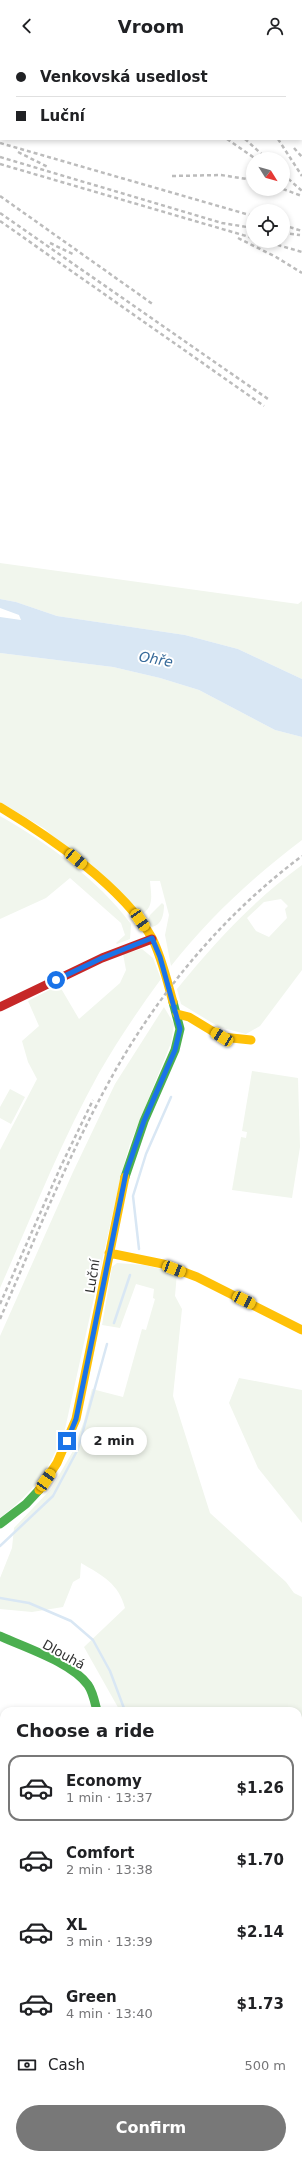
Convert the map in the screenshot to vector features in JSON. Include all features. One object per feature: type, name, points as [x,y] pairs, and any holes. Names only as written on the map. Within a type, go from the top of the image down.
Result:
[{"type":"street","name":"Luční","points":[[0,807],[42,832],[91,871],[140,920],[152,938],[160,957],[180,1029],[175,1050],[144,1121],[126,1173],[109,1253],[102,1300],[76,1419],[63,1452],[41,1487],[28,1502],[0,1524]]},
{"type":"street","points":[[0,1007],[102,958],[152,938]]},
{"type":"street","points":[[177,1014],[189,1017],[222,1037],[251,1040]]},
{"type":"street","points":[[109,1253],[163,1264],[196,1277],[302,1330]]},
{"type":"street","name":"Dlouhá","points":[[0,1636],[71,1670],[88,1685],[96,1707]]},
{"type":"shaded area","points":[[0,563],[298,604],[302,601],[302,679],[238,649],[185,635],[57,616],[16,602],[0,599]]},
{"type":"shaded area","points":[[0,653],[113,667],[160,678],[199,690],[275,730],[302,737],[302,840],[249,883],[232,899],[201,931],[171,966],[165,935],[169,915],[160,881],[150,881],[150,905],[145,912],[140,915],[45,829],[0,802]]},
{"type":"shaded area","points":[[0,816],[36,838],[88,877],[118,908],[131,924],[130,939],[117,944],[116,943],[125,935],[121,923],[70,878],[46,898],[0,919]]},
{"type":"shaded area","points":[[302,865],[302,970],[260,1026],[246,1034],[219,1027],[181,1004],[177,989],[235,923],[284,878]],"holes":[[[281,899],[288,906],[285,909],[287,918],[269,937],[256,931],[247,918],[264,902]]]},
{"type":"shaded area","points":[[162,903],[164,905],[164,912],[162,919],[158,924],[152,927],[147,922],[150,915]]},
{"type":"shaded area","points":[[142,949],[153,958],[161,979],[121,1037],[85,1099],[59,1152],[0,1288],[0,1150],[37,1079],[28,1062],[22,1041],[39,1026],[28,1001],[59,985],[79,1019],[120,983],[126,970],[123,954]]},
{"type":"shaded area","points":[[164,1007],[174,1024],[171,1043],[130,1144],[122,1171],[65,1429],[47,1469],[40,1479],[23,1498],[0,1518],[0,1336],[73,1172],[115,1084]]},
{"type":"shaded area","points":[[252,1071],[298,1078],[300,1147],[292,1198],[232,1190],[241,1137],[246,1138],[247,1132],[242,1131]]},
{"type":"shaded area","points":[[10,1089],[25,1097],[11,1124],[0,1118],[0,1107]]},
{"type":"shaded area","points":[[117,1263],[144,1265],[177,1273],[175,1296],[182,1309],[173,1396],[210,1513],[286,1582],[294,1593],[302,1597],[302,1707],[118,1707],[84,1647],[125,1608],[119,1593],[114,1586],[103,1576],[81,1563],[80,1578],[73,1582],[63,1607],[32,1612],[0,1609],[0,1578],[12,1548],[14,1528],[51,1489],[73,1451],[84,1421],[92,1389],[123,1397],[142,1329],[146,1330],[155,1299],[153,1298],[154,1289],[136,1284],[120,1328],[102,1325],[112,1267]]},
{"type":"shaded area","points":[[239,1378],[302,1390],[302,1523],[258,1468],[229,1403]]},
{"type":"water","name":"Ohře","points":[[0,599],[16,602],[57,616],[185,635],[238,649],[302,679],[302,737],[275,730],[199,690],[160,678],[113,667],[0,653],[0,617],[21,620],[19,615],[0,608]]},
{"type":"waterway","points":[[139,1249],[133,1196],[146,1154],[171,1097]]},
{"type":"waterway","points":[[114,1323],[130,1275]]},
{"type":"waterway","points":[[0,1546],[53,1496],[78,1449],[107,1344]]},
{"type":"waterway","points":[[0,1598],[29,1603],[71,1621],[93,1640],[110,1671],[124,1707]]},
{"type":"railway","points":[[228,140],[246,152]]},
{"type":"railway","points":[[246,140],[259,152]]},
{"type":"railway","points":[[279,140],[302,176]]},
{"type":"railway","points":[[0,143],[246,214]]},
{"type":"railway","points":[[294,148],[302,157]]},
{"type":"railway","points":[[18,152],[48,167]]},
{"type":"railway","points":[[0,157],[222,223],[246,227]]},
{"type":"railway","points":[[0,164],[246,236]]},
{"type":"railway","points":[[172,176],[221,175],[246,179]]},
{"type":"railway","points":[[290,180],[302,191]]},
{"type":"railway","points":[[290,192],[302,196]]},
{"type":"railway","points":[[0,196],[154,305]]},
{"type":"railway","points":[[0,213],[268,399]]},
{"type":"railway","points":[[0,221],[264,406]]},
{"type":"railway","points":[[290,227],[302,231]]},
{"type":"railway","points":[[290,234],[300,235]]},
{"type":"railway","points":[[238,238],[276,257],[302,273]]},
{"type":"railway","points":[[50,243],[75,255]]},
{"type":"railway","points":[[288,248],[302,252]]},
{"type":"railway","points":[[0,1319],[52,1198],[80,1138],[110,1080],[149,1017],[171,986],[219,930],[273,879],[302,856]]},
{"type":"railway","points":[[0,1304],[61,1166],[93,1100]]},
{"type":"traffic: fast","points":[[125,1177],[144,1121],[175,1050],[180,1029],[173,1002]]},
{"type":"traffic: fast","points":[[0,1524],[26,1504],[39,1490]]},
{"type":"traffic: fast","points":[[0,1636],[47,1656],[71,1669],[90,1688],[96,1707]]},
{"type":"traffic: slow","points":[[0,807],[62,848],[104,882],[123,900],[139,919],[156,946],[173,1002]]},
{"type":"traffic: slow","points":[[177,1014],[189,1017],[222,1037],[251,1040]]},
{"type":"traffic: slow","points":[[39,1490],[57,1463],[76,1419],[125,1177]]},
{"type":"traffic: slow","points":[[109,1253],[163,1264],[197,1277],[302,1330]]},
{"type":"traffic: jam","points":[[0,1007],[102,958],[152,939]]},
{"type":"route","points":[[56,980],[102,958],[152,938],[160,957],[180,1029],[175,1050],[144,1121],[126,1173],[109,1253],[102,1300],[76,1419],[67,1441]]}]
